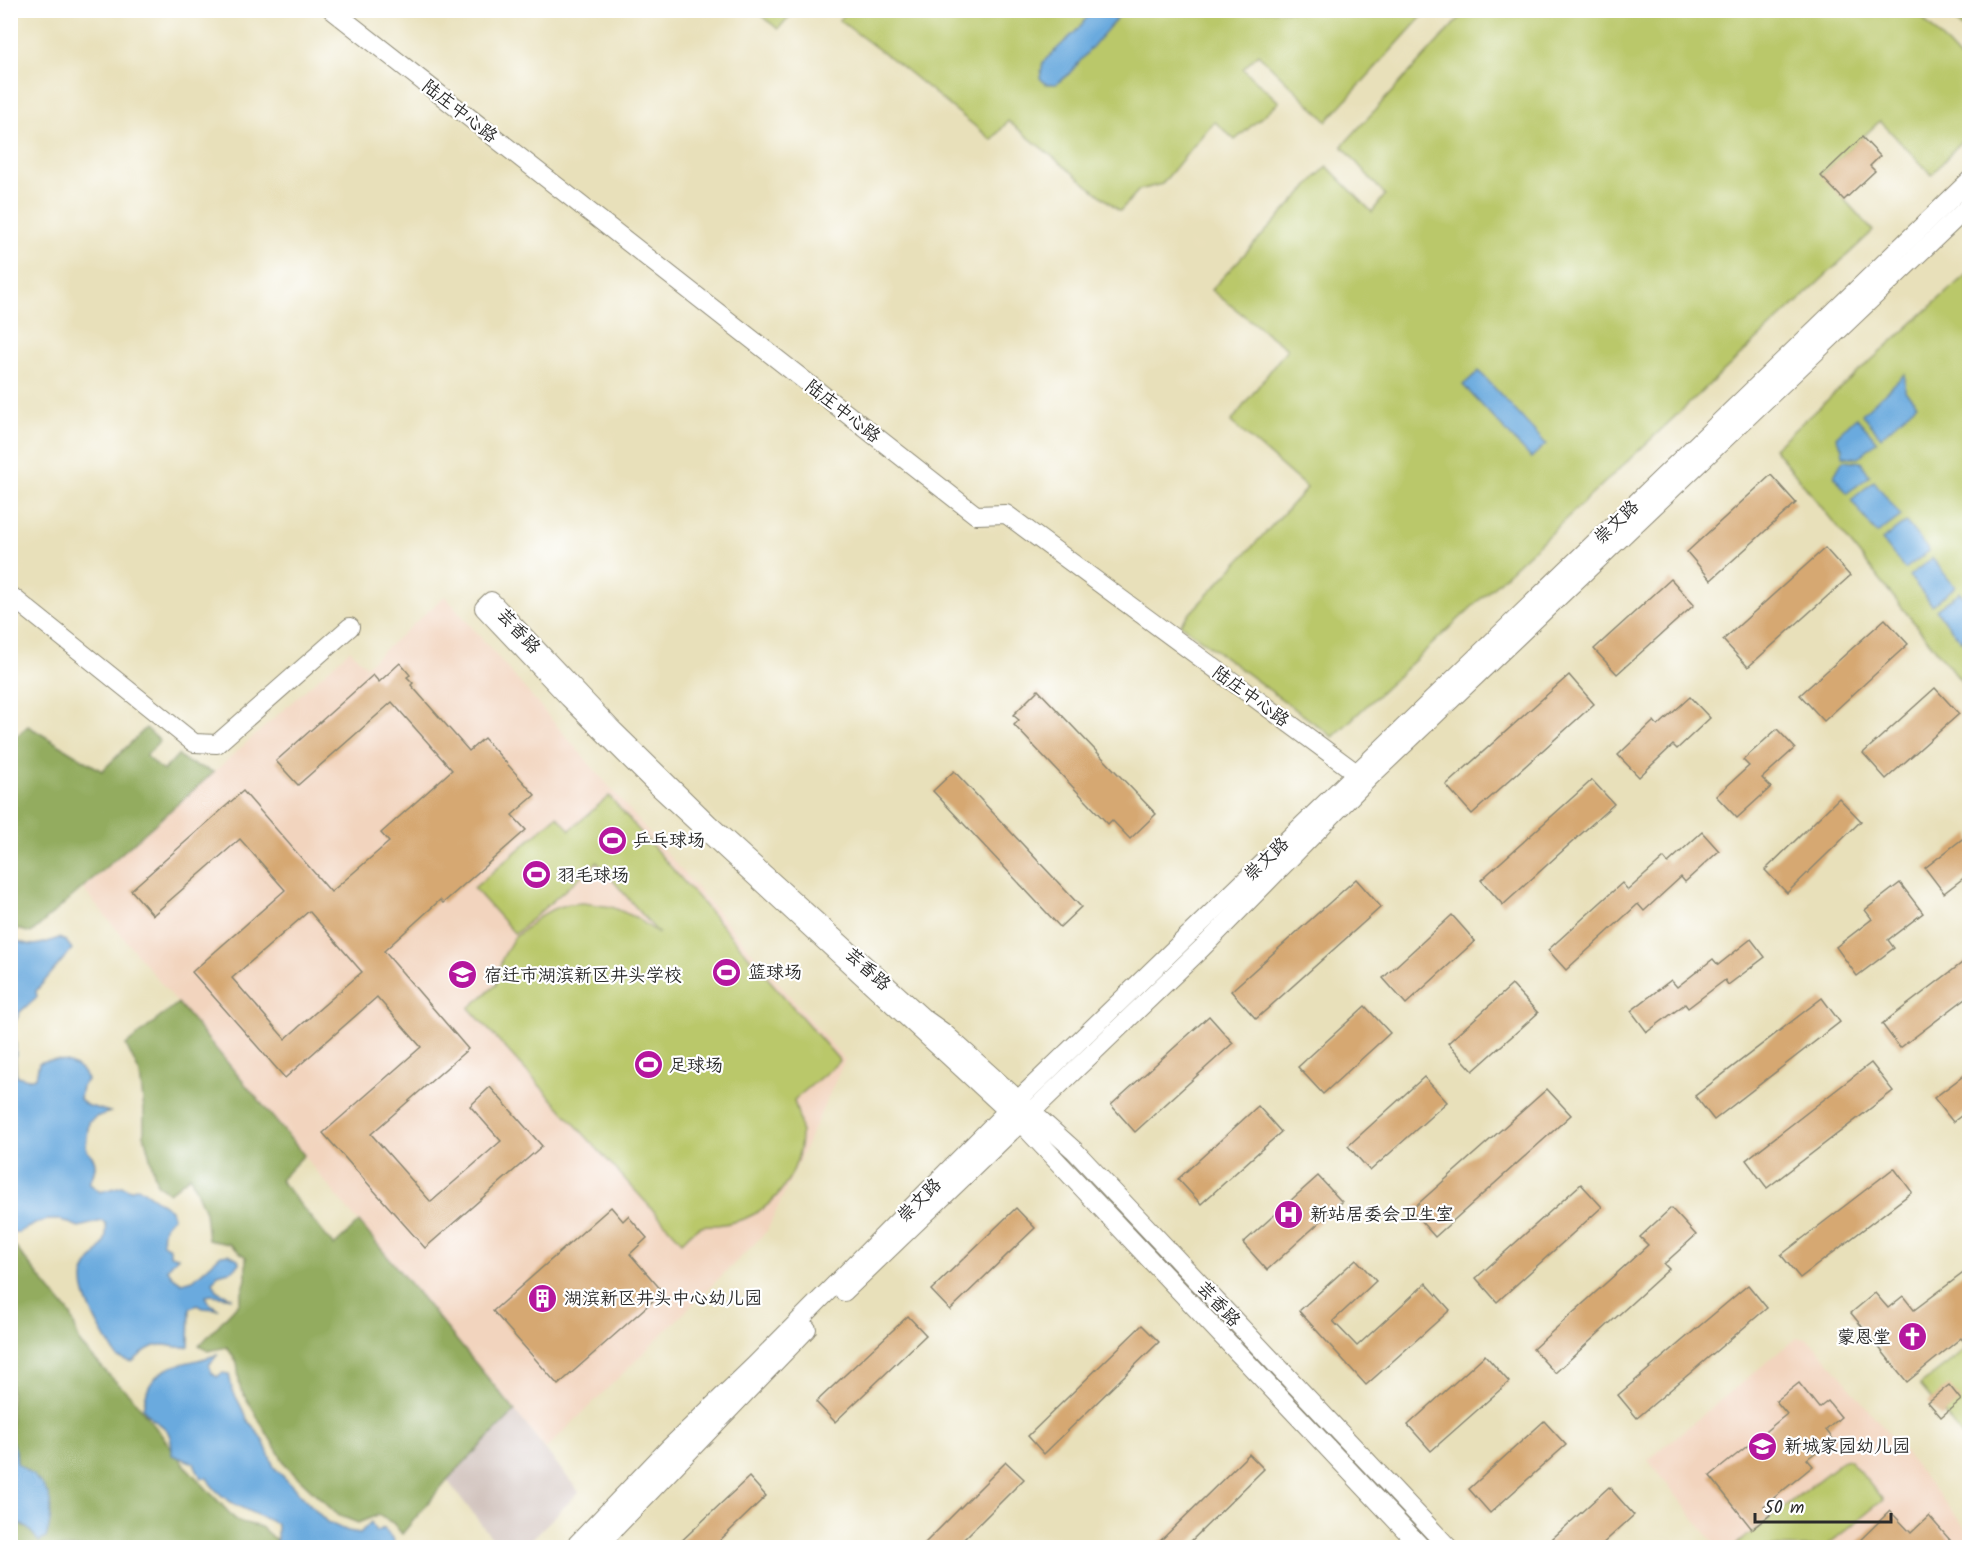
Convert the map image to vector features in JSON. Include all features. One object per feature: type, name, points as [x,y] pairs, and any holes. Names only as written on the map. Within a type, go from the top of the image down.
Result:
[{"type":"street","name":"陆庄中心路","points":[[332,10],[976,515],[1006,514],[1363,774]]},
{"type":"street","name":"崇文路","points":[[573,1548],[668,1449],[1020,1112],[1202,948],[1363,774],[1970,180]]},
{"type":"street","name":"崇文路","points":[[1363,774],[1970,205]]},
{"type":"street","points":[[10,595],[194,743],[217,744],[350,627]]},
{"type":"street","name":"芸香路","points":[[1422,1548],[1020,1112],[943,1032],[922,1017],[709,824],[613,730],[491,601],[484,608],[655,784],[1020,1112],[1075,1151],[1449,1548]]},
{"type":"street","name":"崇文路","points":[[596,1548],[1020,1112]]},
{"type":"shaded area","name":"宿迁市湖滨新区井头学校","points":[[445,596],[845,1060],[767,1231],[546,1449],[83,889],[350,650],[366,666]]},
{"type":"shaded area","points":[[1797,1337],[1806,1339],[1816,1346],[1921,1473],[1969,1532],[1969,1547],[1717,1547],[1648,1460]]},
{"type":"shaded area","points":[[515,1411],[579,1492],[524,1547],[499,1547],[447,1480]]},
{"type":"green space","points":[[848,10],[1427,11],[1327,121],[1258,54],[1243,69],[1279,102],[1235,140],[1214,121],[1162,184],[1139,190],[1120,211],[1008,121],[992,140],[901,66],[839,20]]},
{"type":"green space","points":[[756,11],[795,11],[778,29]]},
{"type":"green space","points":[[1466,11],[1916,11],[1969,68],[1969,132],[1932,175],[1880,121],[1822,175],[1873,231],[1333,737],[1180,624],[1307,488],[1231,422],[1287,349],[1211,290],[1327,166],[1372,212],[1385,195],[1342,146]]},
{"type":"green space","points":[[1946,11],[1969,11],[1969,36]]},
{"type":"green space","points":[[1969,272],[1969,691],[1774,448]]},
{"type":"green space","points":[[28,726],[102,771],[146,728],[160,741],[146,756],[163,771],[178,755],[189,763],[214,772],[31,933],[10,927],[11,741]]},
{"type":"green space","points":[[609,796],[840,1061],[794,1100],[801,1127],[800,1149],[791,1174],[776,1196],[756,1213],[744,1219],[701,1226],[682,1242],[469,1008],[496,985],[502,959],[513,939],[540,916],[553,909],[583,903],[612,907],[637,918],[659,934],[597,862],[515,934],[474,888],[557,816],[570,830]]},
{"type":"green space","points":[[178,1003],[304,1155],[280,1180],[334,1246],[359,1222],[515,1411],[447,1480],[402,1534],[393,1523],[378,1515],[358,1523],[338,1515],[287,1467],[240,1388],[237,1362],[227,1347],[208,1351],[199,1346],[239,1303],[246,1279],[246,1257],[229,1244],[208,1240],[205,1212],[190,1176],[169,1193],[157,1184],[144,1135],[140,1074],[126,1045]]},
{"type":"green space","points":[[11,1242],[71,1315],[80,1343],[132,1397],[187,1468],[237,1521],[261,1527],[283,1547],[11,1548]]},
{"type":"green space","points":[[1969,1347],[1969,1444],[1920,1385]]},
{"type":"green space","points":[[1849,1459],[1883,1500],[1825,1547],[1733,1547],[1844,1460]]},
{"type":"water","points":[[1092,11],[1123,11],[1069,74],[1056,84],[1046,84],[1040,78],[1043,62],[1078,29]]},
{"type":"water","points":[[1479,371],[1546,444],[1531,458],[1463,385]]},
{"type":"water","points":[[1905,374],[1905,391],[1917,404],[1881,437],[1862,414]]},
{"type":"water","points":[[1856,417],[1877,441],[1858,458],[1843,456],[1842,448],[1836,437]]},
{"type":"water","points":[[1843,460],[1861,462],[1870,476],[1847,493],[1834,476]]},
{"type":"water","points":[[1874,481],[1901,516],[1877,534],[1851,500]]},
{"type":"water","points":[[1906,522],[1929,551],[1905,569],[1882,540]]},
{"type":"water","points":[[1932,558],[1955,587],[1932,605],[1909,576]]},
{"type":"water","points":[[1960,592],[1970,611],[1962,642],[1936,610]]},
{"type":"water","points":[[10,938],[35,945],[59,938],[66,941],[72,949],[36,991],[37,997],[20,1012],[13,1027],[16,1039],[16,1070],[17,1076],[28,1079],[36,1077],[39,1063],[52,1060],[67,1062],[79,1069],[87,1080],[82,1086],[80,1099],[86,1105],[110,1112],[89,1122],[86,1146],[94,1159],[95,1167],[89,1183],[100,1192],[122,1186],[130,1190],[138,1187],[171,1210],[173,1217],[164,1229],[163,1244],[170,1248],[170,1255],[178,1257],[167,1269],[182,1283],[193,1280],[221,1255],[229,1254],[238,1259],[239,1263],[233,1270],[218,1274],[213,1282],[217,1291],[233,1298],[206,1296],[208,1302],[218,1309],[202,1308],[197,1305],[190,1308],[189,1346],[152,1347],[132,1362],[118,1358],[94,1317],[83,1282],[87,1266],[105,1240],[106,1224],[102,1221],[79,1227],[61,1220],[48,1220],[17,1233],[11,1231]]},
{"type":"water","points":[[218,1354],[209,1365],[212,1373],[217,1377],[222,1373],[229,1374],[232,1389],[248,1420],[263,1440],[274,1467],[327,1522],[348,1531],[360,1533],[371,1522],[376,1532],[384,1528],[394,1541],[392,1547],[277,1547],[277,1524],[229,1500],[213,1487],[207,1478],[201,1478],[194,1463],[172,1455],[167,1430],[143,1408],[149,1387],[163,1371]]},
{"type":"water","points":[[10,1437],[16,1451],[17,1463],[37,1479],[48,1494],[51,1503],[50,1525],[46,1538],[39,1542],[27,1528],[11,1522]]},
{"type":"building","points":[[1862,137],[1880,156],[1870,166],[1875,171],[1844,200],[1821,176]]},
{"type":"building","points":[[1771,475],[1796,503],[1711,580],[1687,552]]},
{"type":"building","points":[[1825,548],[1850,576],[1748,667],[1723,640]]},
{"type":"building","points":[[1671,579],[1694,605],[1617,674],[1594,649]]},
{"type":"building","points":[[1885,619],[1908,644],[1824,721],[1800,695]]},
{"type":"building","points":[[400,663],[410,675],[407,677],[413,683],[411,685],[469,751],[484,738],[535,795],[512,815],[526,830],[443,903],[440,900],[384,951],[468,1049],[371,1134],[431,1202],[501,1141],[470,1106],[490,1087],[542,1146],[425,1248],[323,1133],[421,1047],[377,997],[285,1078],[192,972],[285,890],[240,839],[153,915],[131,890],[243,791],[331,892],[389,842],[381,833],[452,770],[392,702],[298,785],[276,761],[373,675],[379,682]],"holes":[[[309,911],[362,972],[285,1039],[232,978]]]},
{"type":"building","points":[[1569,675],[1594,704],[1472,814],[1446,785]]},
{"type":"building","points":[[1935,688],[1959,714],[1886,779],[1863,753]]},
{"type":"building","points":[[1038,690],[1156,814],[1130,839],[1112,820],[1108,824],[1014,725],[1019,720],[1013,715]]},
{"type":"building","points":[[1690,697],[1710,718],[1677,749],[1673,745],[1639,777],[1618,755],[1654,721],[1658,726]]},
{"type":"building","points":[[1777,729],[1795,748],[1762,778],[1771,787],[1737,818],[1716,796],[1749,766],[1743,760]]},
{"type":"building","points":[[954,771],[1081,907],[1060,927],[933,791]]},
{"type":"building","points":[[1592,780],[1614,804],[1503,905],[1481,880]]},
{"type":"building","points":[[1839,798],[1861,821],[1787,893],[1765,870]]},
{"type":"building","points":[[1702,832],[1719,851],[1685,882],[1681,877],[1644,911],[1638,904],[1566,970],[1548,950],[1622,883],[1628,890],[1664,858],[1668,863]]},
{"type":"building","points":[[1970,833],[1970,873],[1944,893],[1925,868]]},
{"type":"building","points":[[1356,879],[1381,907],[1256,1019],[1231,991]]},
{"type":"building","points":[[1900,883],[1923,913],[1888,940],[1894,948],[1857,976],[1836,947],[1872,919],[1865,910]]},
{"type":"building","points":[[1452,915],[1475,941],[1406,1004],[1383,978]]},
{"type":"building","points":[[1751,939],[1765,957],[1728,985],[1725,980],[1688,1008],[1685,1004],[1647,1032],[1631,1011],[1671,980],[1677,987],[1713,959],[1718,965]]},
{"type":"building","points":[[1970,957],[1970,995],[1900,1048],[1882,1024]]},
{"type":"building","points":[[1512,985],[1538,1013],[1473,1071],[1448,1043]]},
{"type":"building","points":[[1822,998],[1840,1022],[1714,1120],[1695,1096]]},
{"type":"building","points":[[1365,1006],[1390,1033],[1323,1094],[1298,1067]]},
{"type":"building","points":[[1209,1016],[1233,1043],[1135,1132],[1111,1105]]},
{"type":"building","points":[[1871,1063],[1893,1091],[1767,1188],[1746,1160]]},
{"type":"building","points":[[1970,1071],[1970,1109],[1953,1122],[1934,1098]]},
{"type":"building","points":[[1424,1077],[1447,1102],[1370,1171],[1348,1146]]},
{"type":"building","points":[[1547,1089],[1571,1115],[1435,1237],[1411,1210]]},
{"type":"building","points":[[1258,1106],[1281,1132],[1201,1204],[1178,1179]]},
{"type":"building","points":[[1894,1168],[1912,1192],[1800,1278],[1781,1255]]},
{"type":"building","points":[[1318,1176],[1342,1202],[1267,1270],[1243,1243]]},
{"type":"building","points":[[1581,1184],[1602,1207],[1497,1302],[1476,1278]]},
{"type":"building","name":"湖滨新区井头中心幼儿园","points":[[611,1207],[623,1221],[628,1216],[647,1238],[630,1254],[663,1292],[558,1385],[493,1311]]},
{"type":"building","points":[[1016,1208],[1035,1228],[950,1310],[931,1290]]},
{"type":"building","points":[[1671,1208],[1696,1235],[1664,1264],[1669,1269],[1555,1373],[1533,1349],[1648,1245],[1640,1237]]},
{"type":"building","points":[[1356,1259],[1376,1281],[1333,1321],[1357,1346],[1426,1283],[1450,1310],[1366,1385],[1299,1311]]},
{"type":"building","points":[[1970,1268],[1970,1349],[1961,1338],[1907,1382],[1851,1313],[1875,1293],[1888,1308],[1903,1296],[1914,1310]]},
{"type":"building","points":[[1748,1285],[1767,1308],[1637,1418],[1618,1395]]},
{"type":"building","points":[[908,1316],[926,1335],[835,1422],[816,1402]]},
{"type":"building","points":[[1142,1325],[1159,1342],[1044,1454],[1028,1436]]},
{"type":"building","points":[[1485,1355],[1509,1382],[1431,1451],[1408,1425]]},
{"type":"building","points":[[1799,1383],[1819,1408],[1828,1401],[1841,1417],[1826,1430],[1833,1439],[1807,1459],[1813,1466],[1764,1506],[1770,1515],[1752,1529],[1710,1476],[1787,1414],[1776,1401]]},
{"type":"building","points":[[1949,1385],[1961,1400],[1941,1417],[1928,1402]]},
{"type":"building","points":[[1544,1421],[1566,1445],[1490,1513],[1469,1489]]},
{"type":"building","points":[[1249,1454],[1264,1469],[1184,1548],[1153,1548]]},
{"type":"building","points":[[1006,1462],[1024,1479],[955,1548],[920,1548]]},
{"type":"building","points":[[749,1477],[766,1496],[712,1548],[674,1548]]},
{"type":"building","points":[[1609,1487],[1634,1515],[1598,1548],[1542,1548]]},
{"type":"building","points":[[1890,1511],[1911,1533],[1929,1516],[1957,1548],[1852,1548]]},
{"type":"place","name":"乒乓球场","points":[[612,840]]},
{"type":"place","name":"羽毛球场","points":[[536,875]]},
{"type":"place","name":"篮球场","points":[[727,972]]},
{"type":"place","name":"宿迁市湖滨新区井头学校","points":[[463,975]]},
{"type":"place","name":"足球场","points":[[648,1065]]},
{"type":"place","name":"新站居委会卫生室","points":[[1289,1214]]},
{"type":"place","name":"湖滨新区井头中心幼儿园","points":[[543,1298]]},
{"type":"place","name":"蒙恩堂","points":[[1912,1337]]},
{"type":"place","name":"新城家园幼儿园","points":[[1763,1446]]}]
